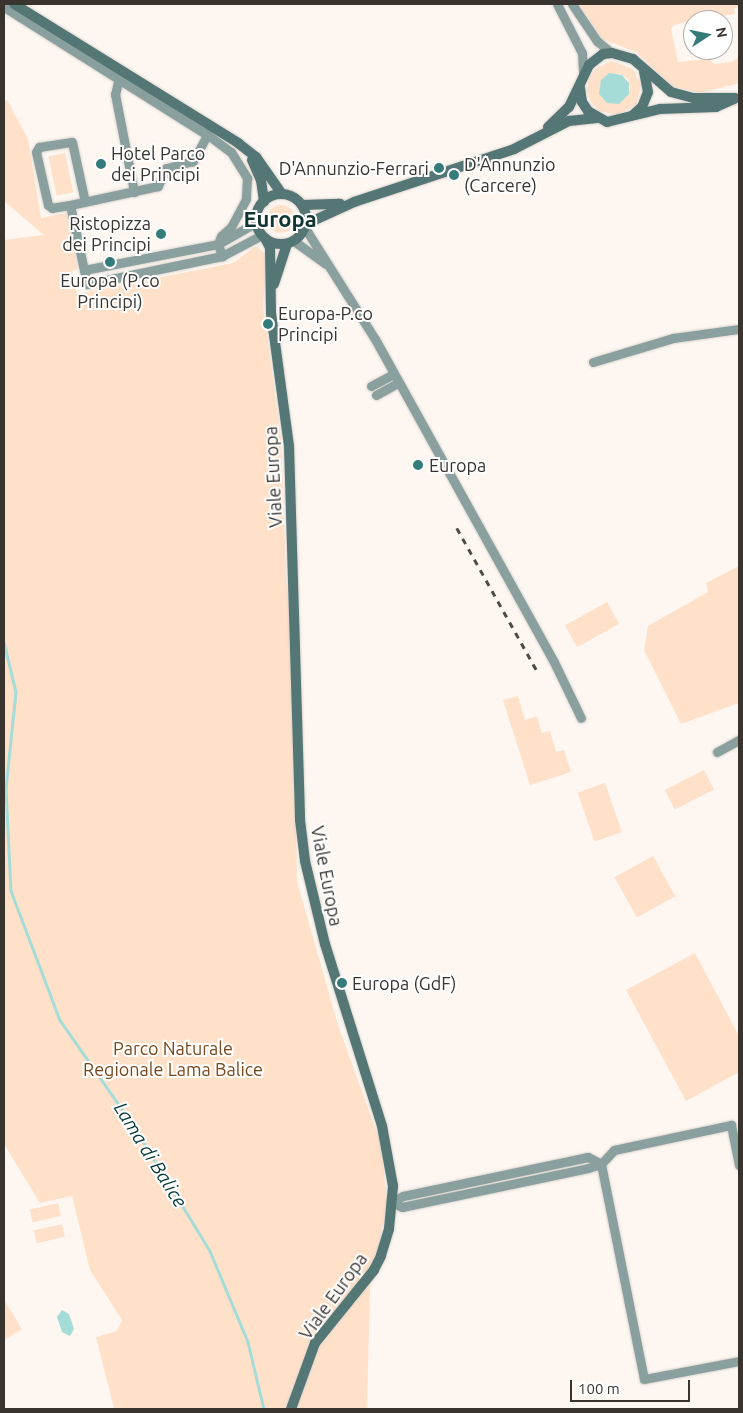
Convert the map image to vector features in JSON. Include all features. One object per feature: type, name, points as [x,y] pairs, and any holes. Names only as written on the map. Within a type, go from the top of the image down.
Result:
[{"type":"main road","points":[[15,4],[120,74],[172,101],[248,152],[261,163],[282,194],[293,198],[302,205],[354,202]]},
{"type":"main road","points":[[597,118],[582,102],[580,87],[583,74],[597,58],[612,53],[634,59],[663,87],[682,96],[737,97]]},
{"type":"main road","points":[[631,117],[646,100],[648,84],[643,69]]},
{"type":"main road","points":[[525,143],[558,119],[580,87]]},
{"type":"main road","points":[[248,152],[261,180],[264,202],[257,222],[263,236],[290,242],[305,226],[354,202],[525,143],[570,121],[597,118],[616,122],[660,109],[716,107],[737,97]]},
{"type":"main road","points":[[264,202],[282,194]]},
{"type":"main road","points":[[302,205],[305,226]]},
{"type":"main road","name":"Viale Europa","points":[[263,236],[270,248],[272,313],[289,446],[300,820],[305,861],[325,944],[389,1152],[392,1202],[381,1256],[368,1278],[315,1343],[291,1409]]},
{"type":"main road","name":"Viale Europa","points":[[272,313],[274,284],[290,242]]},
{"type":"street","points":[[15,4],[29,23]]},
{"type":"street","points":[[572,4],[597,41],[612,53]]},
{"type":"street","points":[[558,6],[582,53],[583,74]]},
{"type":"street","points":[[4,7],[120,74],[235,156],[247,184],[242,207],[218,244]]},
{"type":"street","points":[[120,74],[115,94],[134,192]]},
{"type":"street","points":[[172,101],[208,135]]},
{"type":"street","points":[[85,202],[72,142],[39,147],[36,152],[48,205],[52,208],[70,205],[85,202],[134,192],[158,186],[166,168],[193,161],[208,135]]},
{"type":"street","points":[[70,205],[87,284],[222,256],[263,236]]},
{"type":"street","points":[[84,270],[218,244],[257,222]]},
{"type":"street","points":[[305,226],[336,273],[399,382],[554,662],[581,718]]},
{"type":"street","points":[[290,242],[336,273]]},
{"type":"street","points":[[218,244],[222,256]]},
{"type":"street","points":[[117,263],[120,278]]},
{"type":"street","points":[[593,362],[673,338],[739,329]]},
{"type":"street","points":[[371,386],[394,374]]},
{"type":"street","points":[[376,395],[399,382]]},
{"type":"street","points":[[717,752],[739,740]]},
{"type":"street","points":[[601,1164],[614,1150],[731,1125],[739,1165]]},
{"type":"street","points":[[392,1202],[402,1196],[588,1157],[601,1164]]},
{"type":"street","points":[[601,1164],[644,1379],[739,1361]]},
{"type":"green space","points":[[579,4],[739,4],[739,7],[734,8],[735,14],[733,14],[733,10],[683,10],[683,23],[674,25],[671,29],[678,62],[709,60],[715,64],[731,62],[739,57],[739,83],[700,93],[672,86],[636,52],[602,39]]},
{"type":"green space","points":[[611,61],[633,69],[641,85],[636,105],[617,115],[599,111],[591,102],[587,91],[589,79],[595,69]],"holes":[[[619,73],[628,79],[630,90],[604,100],[599,94]]]},
{"type":"green space","name":"Parco Naturale Regionale Lama Balice","points":[[7,100],[28,139],[41,218],[67,213],[78,269],[72,271],[77,294],[233,263],[256,246],[267,255],[263,305],[281,439],[286,577],[293,649],[297,881],[338,1025],[381,1144],[387,1203],[370,1288],[367,1409],[114,1409],[96,1337],[117,1331],[122,1320],[90,1270],[72,1196],[40,1203],[4,1144],[4,240],[44,235],[4,201],[4,101]]},
{"type":"green space","points":[[65,153],[73,192],[57,196],[48,157]]},
{"type":"green space","points":[[281,205],[291,209],[295,219],[291,229],[281,233],[271,229],[267,219],[271,209]]},
{"type":"green space","points":[[739,566],[739,703],[681,724],[644,650],[648,626],[708,592],[706,583]]},
{"type":"green space","points":[[607,602],[619,624],[577,647],[565,625]]},
{"type":"green space","points":[[518,696],[525,720],[537,716],[542,733],[550,731],[556,752],[564,750],[571,772],[530,785],[503,700]]},
{"type":"green space","points":[[704,770],[714,790],[675,810],[665,790]]},
{"type":"green space","points":[[605,783],[622,832],[595,842],[578,792]]},
{"type":"green space","points":[[653,856],[675,896],[637,918],[615,877]]},
{"type":"green space","points":[[695,953],[739,1036],[739,1072],[686,1101],[626,990]]},
{"type":"green space","points":[[58,1203],[61,1216],[33,1222],[30,1210]]},
{"type":"green space","points":[[62,1224],[65,1237],[37,1243],[34,1231]]},
{"type":"green space","points":[[4,1300],[22,1329],[4,1340]]},
{"type":"water","points":[[609,73],[622,75],[629,83],[629,94],[619,104],[607,103],[599,94],[601,80]]},
{"type":"water","points":[[62,1310],[69,1314],[74,1329],[70,1336],[62,1332],[57,1317]]},
{"type":"waterway","name":"Lama di Balice","points":[[4,642],[16,692],[6,789],[11,891],[60,1020],[131,1122],[210,1251],[248,1342],[264,1409]]},
{"type":"railway","points":[[457,528],[536,669]]},
{"type":"place","name":"Hotel Parco dei Principi","points":[[101,164]]},
{"type":"place","name":"D'Annunzio-Ferrari","points":[[439,168]]},
{"type":"place","name":"D'Annunzio (Carcere)","points":[[454,175]]},
{"type":"place","name":"Ristopizza dei Principi","points":[[161,234]]},
{"type":"place","name":"Europa (P.co Principi)","points":[[110,262]]},
{"type":"place","name":"Europa-P.co Principi","points":[[268,324]]},
{"type":"place","name":"Europa","points":[[418,465]]},
{"type":"place","name":"Europa (GdF)","points":[[342,983]]},
{"type":"district","name":"Europa","points":[[280,219]]}]
